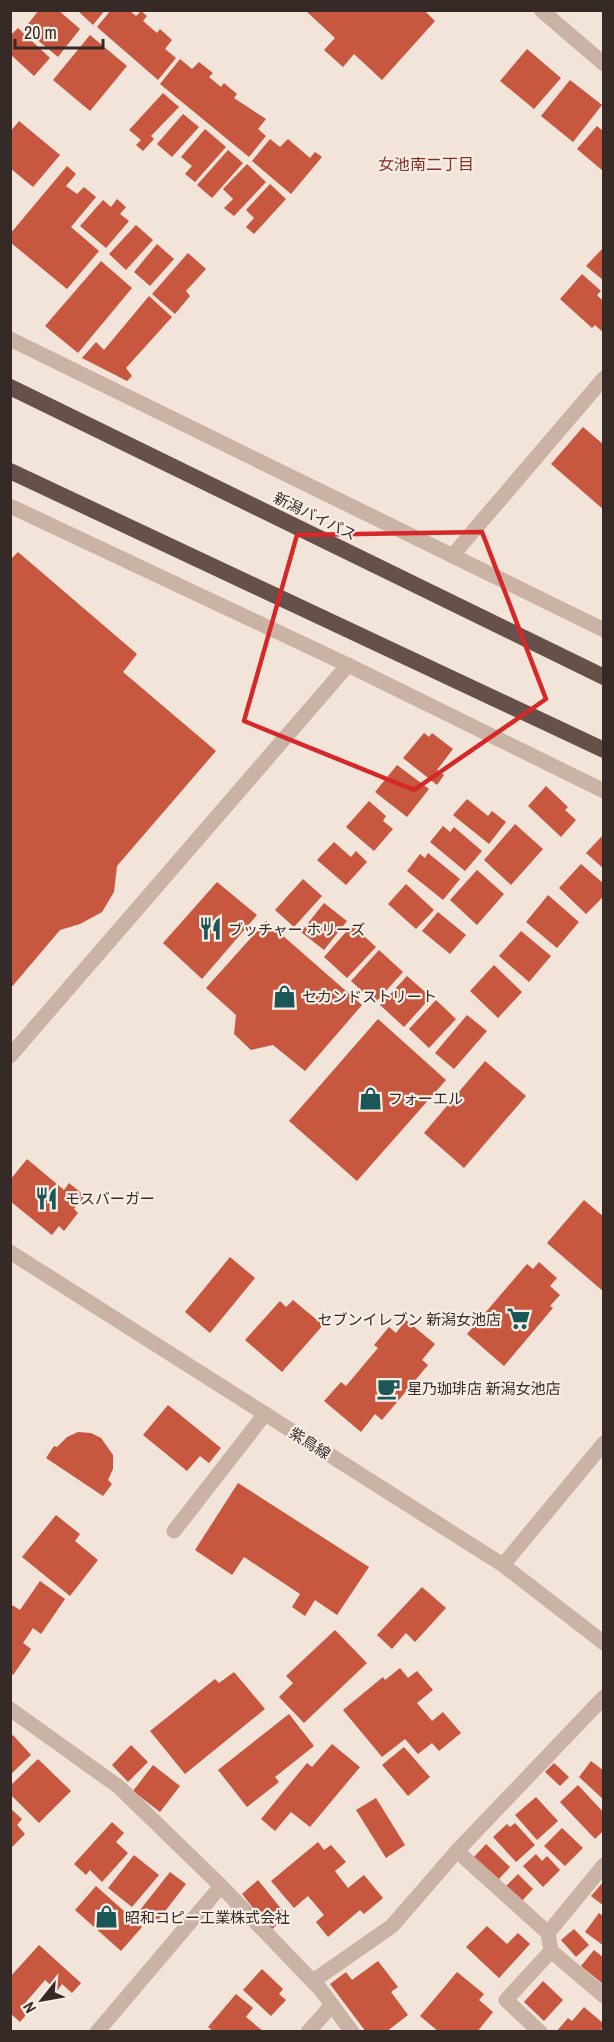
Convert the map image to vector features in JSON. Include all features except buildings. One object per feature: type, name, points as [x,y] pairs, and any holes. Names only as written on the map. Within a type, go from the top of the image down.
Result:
[{"type":"highway","name":"新潟バイパス","points":[[10,387],[603,677]]},
{"type":"highway","points":[[10,471],[603,750]]},
{"type":"street","points":[[541,10],[603,64]]},
{"type":"street","points":[[10,339],[603,630]]},
{"type":"street","points":[[452,556],[603,378]]},
{"type":"street","points":[[10,506],[348,665],[603,791]]},
{"type":"street","points":[[10,1056],[348,665]]},
{"type":"street","name":"紫鳥線","points":[[10,1252],[503,1565],[603,1643]]},
{"type":"street","points":[[174,1531],[265,1414]]},
{"type":"street","points":[[503,1565],[603,1443]]},
{"type":"street","points":[[313,1981],[392,1926],[457,1851],[603,1697]]},
{"type":"street","points":[[10,1709],[119,1787],[221,1886],[313,1981],[352,2031]]},
{"type":"street","points":[[457,1851],[548,1933],[551,1951],[603,1996]]},
{"type":"street","points":[[548,1933],[603,1865]]},
{"type":"street","points":[[97,2031],[221,1886]]},
{"type":"street","points":[[540,2031],[506,2000],[551,1951]]},
{"type":"street","points":[[308,2031],[332,2005]]},
{"type":"highlighted area","points":[[482,532],[546,699],[414,790],[244,721],[297,535]]},
{"type":"place","name":"ブッチャー ホリーズ","points":[[210,929]]},
{"type":"place","name":"セカンドストリート","points":[[284,996]]},
{"type":"place","name":"フォーエル","points":[[370,1098]]},
{"type":"place","name":"モスバーガー","points":[[47,1198]]},
{"type":"place","name":"セブンイレブン 新潟女池店","points":[[519,1319]]},
{"type":"place","name":"星乃珈琲店 新潟女池店","points":[[389,1388]]},
{"type":"place","name":"昭和コピー工業株式会社","points":[[107,1917]]},
{"type":"district","name":"女池南二丁目","points":[[426,164]]}]
